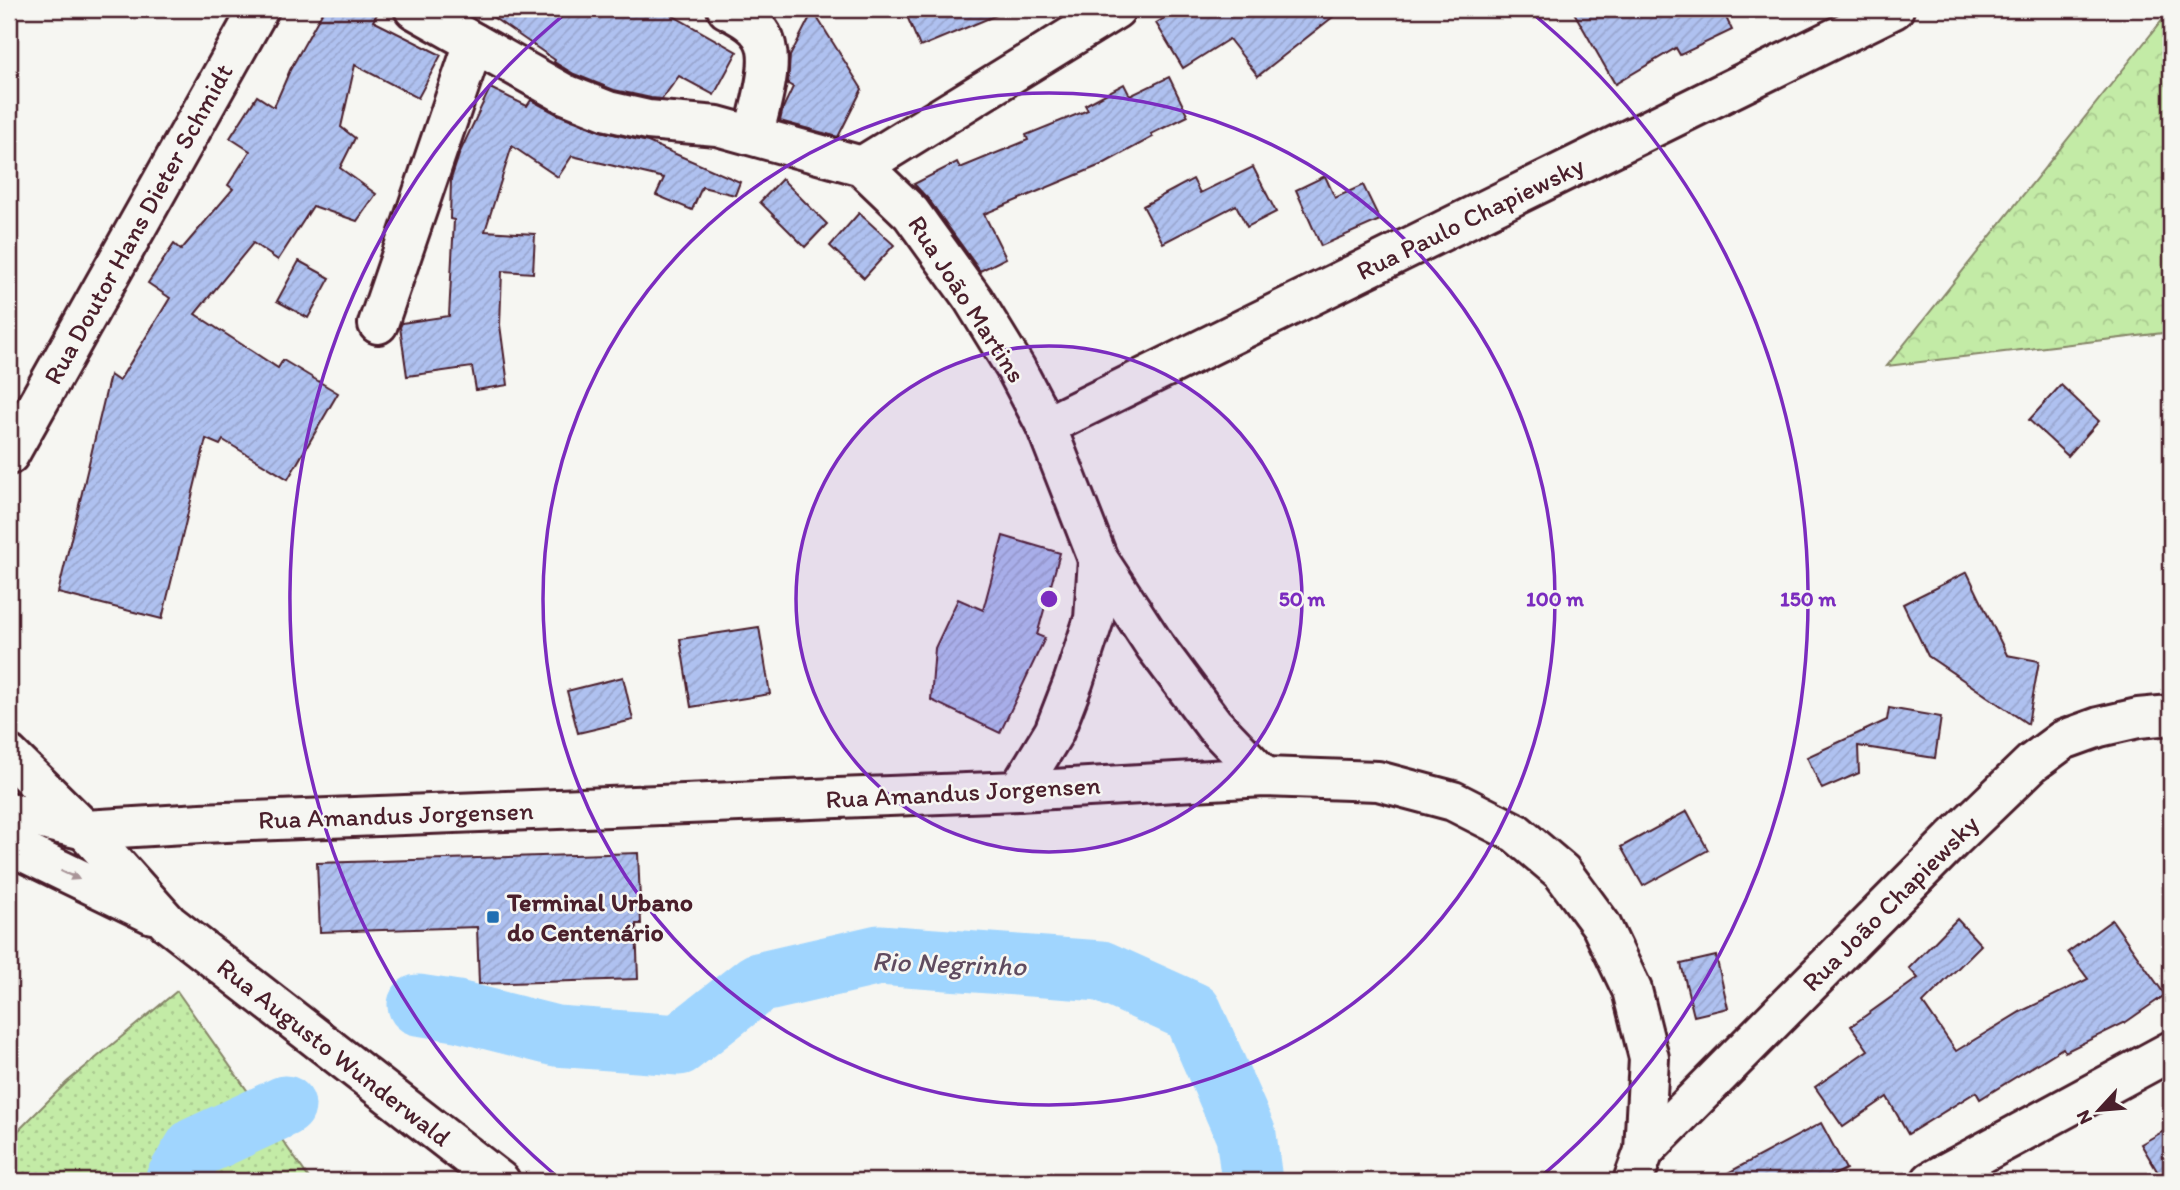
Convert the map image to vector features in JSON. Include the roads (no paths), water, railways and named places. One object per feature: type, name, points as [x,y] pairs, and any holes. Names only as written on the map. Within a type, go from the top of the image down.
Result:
[{"type":"street","name":"Rua Doutor Hans Dieter Schmidt","points":[[9,482],[13,447],[259,9]]},
{"type":"street","name":"Rua João Martins","points":[[414,9],[565,94],[608,111],[648,120],[717,126],[754,134],[862,166],[911,213],[973,299],[1016,369],[1046,426],[1098,559],[1155,646],[1213,725],[1264,777]]},
{"type":"street","points":[[727,9],[746,19],[763,37],[769,61],[754,134]]},
{"type":"street","points":[[862,166],[1116,9]]},
{"type":"street","name":"Rua Paulo Chapiewsky","points":[[1046,426],[1894,9]]},
{"type":"street","points":[[378,324],[474,43]]},
{"type":"street","points":[[1018,791],[1054,732],[1073,683],[1094,619],[1098,559]]},
{"type":"street","name":"Rua João Chapiewsky","points":[[1639,1166],[1942,849],[2032,763],[2063,740],[2099,727],[2138,718],[2171,715]]},
{"type":"street","name":"Rua Augusto Wunderwald","points":[[9,755],[85,831],[168,922],[500,1181]]},
{"type":"street","name":"Rua Amandus Jorgensen","points":[[9,812],[85,831],[201,823],[1018,791],[1264,777],[1378,781],[1453,801],[1516,833],[1562,872],[1601,925],[1632,990],[1648,1058],[1639,1166]]},
{"type":"street","name":"Rua Augusto Wunderwald","points":[[9,845],[168,922]]},
{"type":"street","points":[[1931,1181],[2171,1051]]},
{"type":"waterway","name":"Rio Negrinho","points":[[418,1005],[457,1011],[556,1036],[679,1045],[758,983],[879,955],[1101,971],[1192,1012],[1246,1135],[1252,1181]]},
{"type":"waterway","name":"Rio Negrinho","points":[[175,1181],[195,1148],[285,1106]]},
{"type":"place","name":"Terminal Urbano do Centenário","points":[[493,917]]}]
